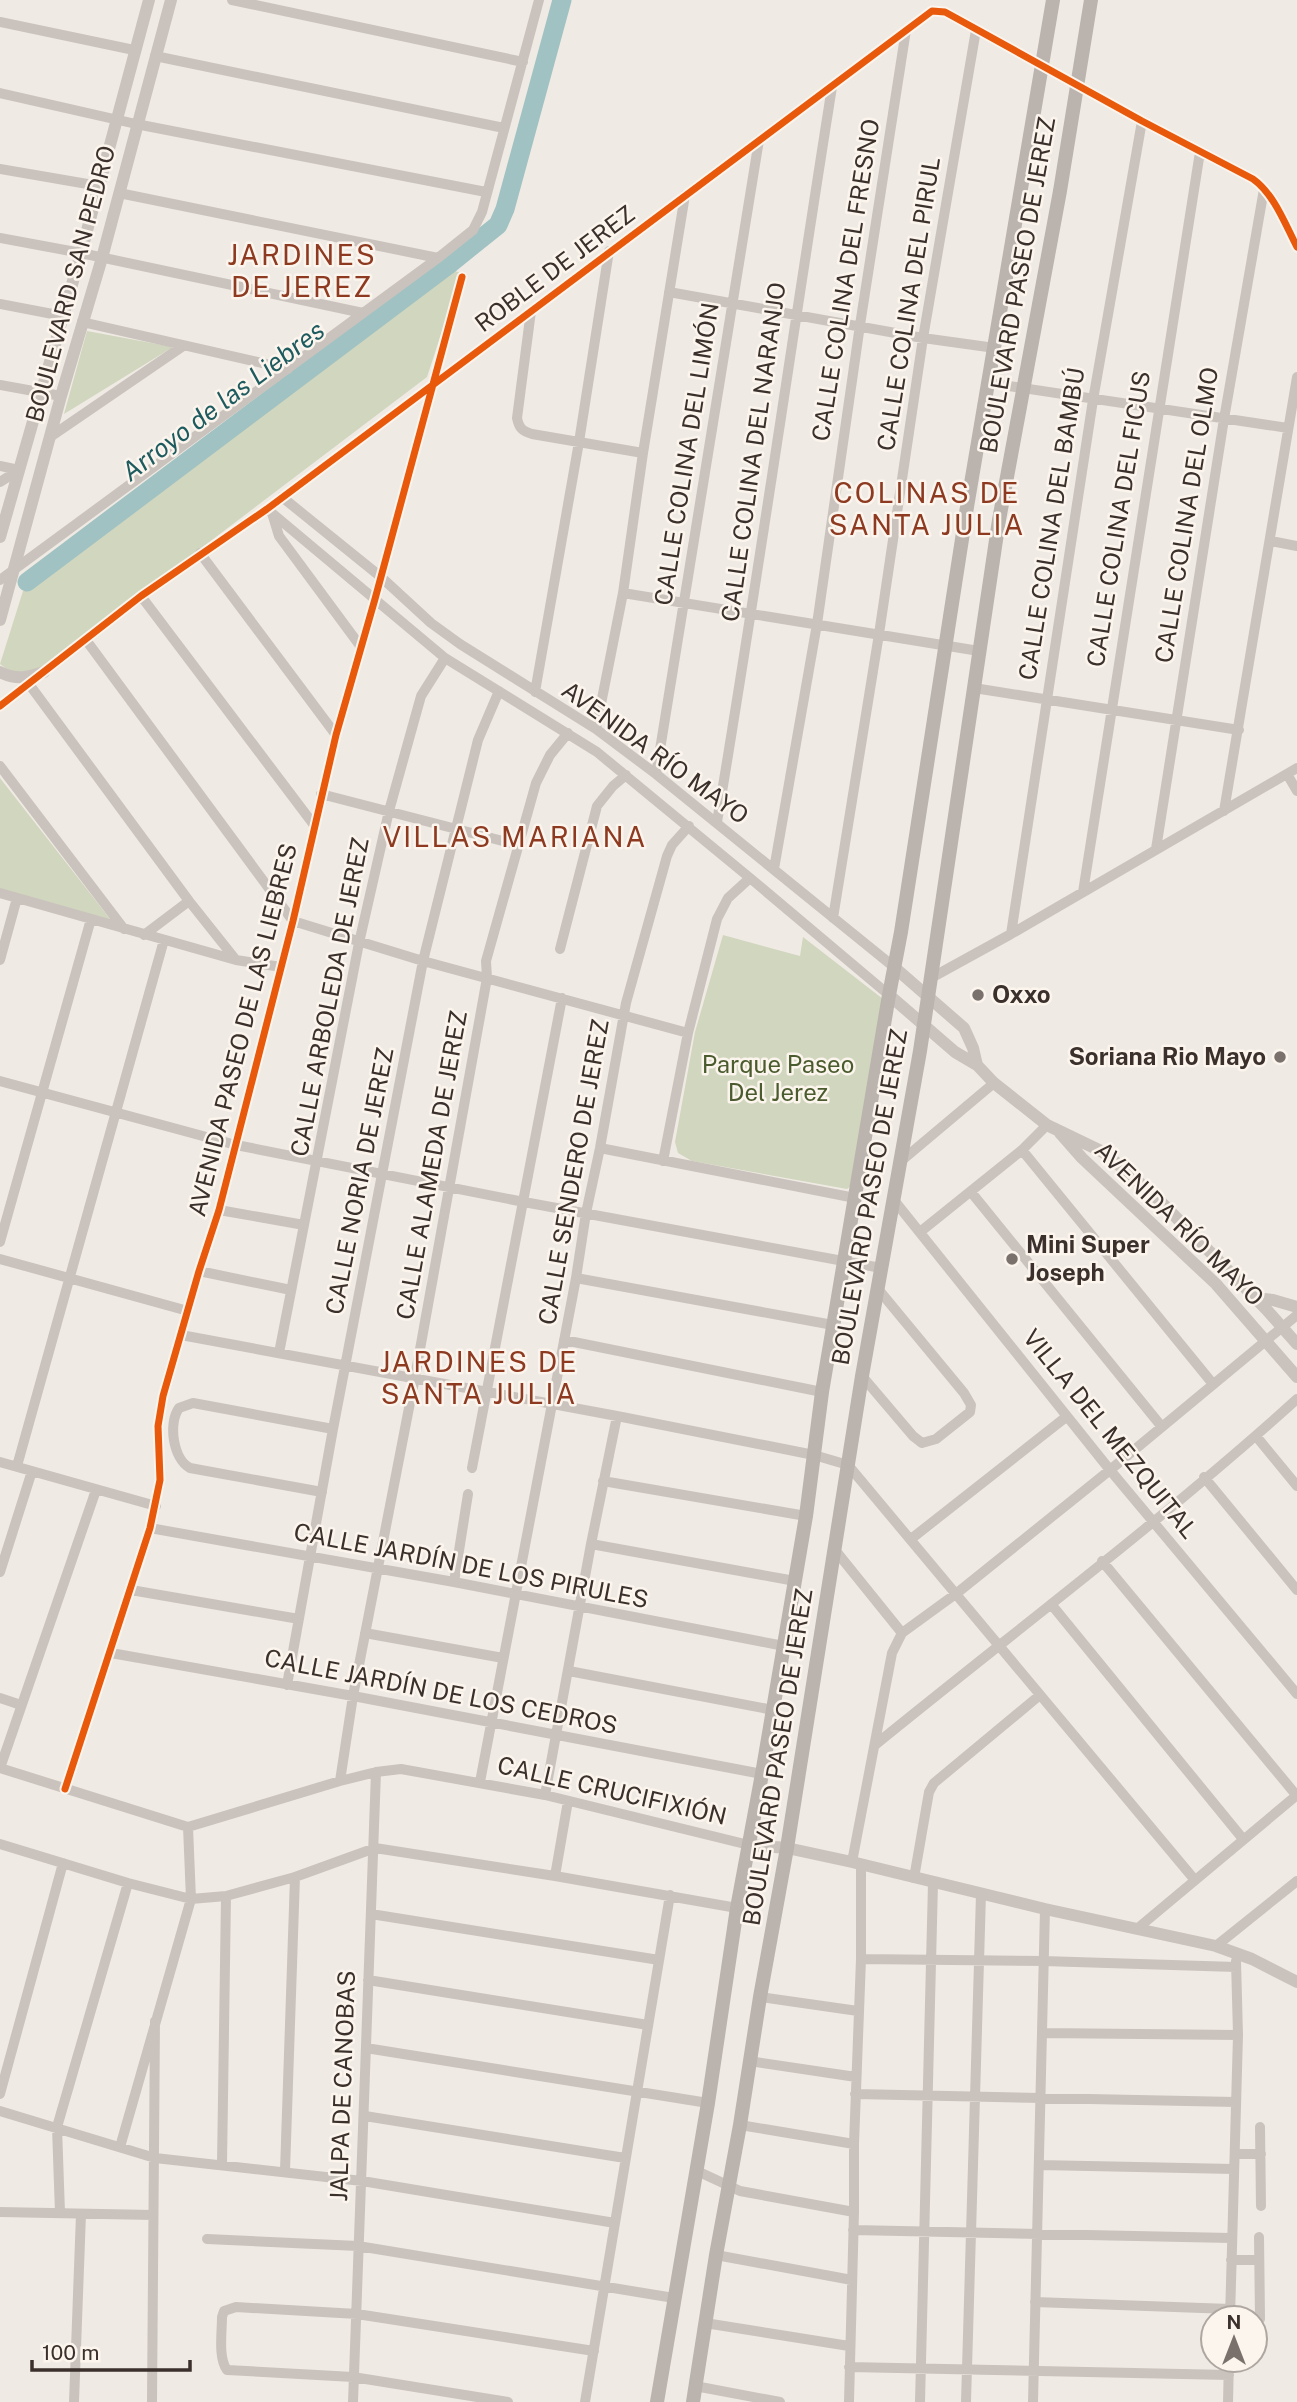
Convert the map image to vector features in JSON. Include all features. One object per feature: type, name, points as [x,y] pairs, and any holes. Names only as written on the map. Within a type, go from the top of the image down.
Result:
[{"type":"main road","name":"BOULEVARD PASEO DE JEREZ","points":[[657,2402],[708,2103],[737,1908],[806,1516],[822,1392],[901,932],[945,646],[1053,0]]},
{"type":"main road","name":"BOULEVARD PASEO DE JEREZ","points":[[693,2402],[787,1849],[862,1376],[931,978],[999,520],[1060,191],[1091,0]]},
{"type":"street","name":"BOULEVARD SAN PEDRO","points":[[0,537],[81,253],[149,0]]},
{"type":"street","name":"BOULEVARD SAN PEDRO","points":[[1,614],[9,576],[102,258],[171,0]]},
{"type":"street","points":[[232,0],[523,62]]},
{"type":"street","points":[[9,576],[439,258],[472,230],[482,212],[539,0]]},
{"type":"street","name":"ROBLE DE JEREZ","points":[[0,706],[200,553],[270,511],[282,497],[609,251],[832,88],[928,13],[945,12],[1253,179],[1264,189]]},
{"type":"street","points":[[0,22],[134,50]]},
{"type":"street","name":"CALLE COLINA DEL FRESNO","points":[[774,869],[817,624],[906,30]]},
{"type":"street","name":"CALLE COLINA DEL PIRUL","points":[[833,918],[923,338],[976,30]]},
{"type":"street","points":[[155,56],[504,128]]},
{"type":"street","name":"CALLE COLINA DEL NARANJO","points":[[717,822],[752,614],[832,88]]},
{"type":"street","points":[[0,93],[136,124],[486,192]]},
{"type":"street","name":"CALLE COLINA DEL BAMBÚ","points":[[1011,934],[1093,400],[1142,121]]},
{"type":"street","name":"CALLE COLINA DEL LIMÓN","points":[[656,774],[759,140]]},
{"type":"street","name":"CALLE COLINA DEL FICUS","points":[[1083,892],[1200,152]]},
{"type":"street","points":[[0,169],[99,186]]},
{"type":"street","points":[[1264,189],[1297,247]]},
{"type":"street","name":"CALLE COLINA DEL OLMO","points":[[1156,849],[1224,418],[1264,189]]},
{"type":"street","points":[[119,193],[439,258]]},
{"type":"street","points":[[596,729],[623,593],[685,195]]},
{"type":"street","points":[[0,238],[363,313]]},
{"type":"street","points":[[536,692],[609,251]]},
{"type":"street","name":"AVENIDA PASEO DE LAS LIEBRES","points":[[65,1790],[156,1506],[160,1480],[160,1410],[199,1270],[219,1210],[293,922],[336,735],[382,577],[462,277]]},
{"type":"street","points":[[669,292],[923,338],[995,348]]},
{"type":"street","points":[[0,304],[63,316]]},
{"type":"street","points":[[531,311],[517,418],[519,426],[531,434],[643,453]]},
{"type":"street","points":[[82,322],[288,369]]},
{"type":"street","points":[[50,437],[183,346]]},
{"type":"street","points":[[1224,811],[1297,377]]},
{"type":"street","points":[[989,383],[1288,428]]},
{"type":"street","points":[[0,385],[61,396]]},
{"type":"street","points":[[0,466],[19,470]]},
{"type":"street","points":[[0,482],[19,470]]},
{"type":"street","name":"AVENIDA RÍO MAYO","points":[[282,497],[382,577],[431,623],[596,729],[717,822],[964,1028],[977,1065]]},
{"type":"street","points":[[270,511],[279,536],[361,647]]},
{"type":"street","name":"AVENIDA RÍO MAYO","points":[[270,511],[444,658],[568,733],[626,775],[955,1052],[977,1065],[994,1083],[1047,1125],[1103,1152],[1160,1201],[1297,1344]]},
{"type":"street","points":[[1271,541],[1297,546]]},
{"type":"street","points":[[200,553],[336,735]]},
{"type":"street","points":[[623,593],[979,651]]},
{"type":"street","points":[[141,596],[314,825]]},
{"type":"street","points":[[86,640],[293,922],[423,961],[688,1033]]},
{"type":"street","name":"CALLE ARBOLEDA DE JEREZ","points":[[279,1353],[359,943],[389,811],[418,703],[444,658]]},
{"type":"street","points":[[0,672],[24,679],[44,673]]},
{"type":"street","points":[[29,684],[189,901],[236,960]]},
{"type":"street","points":[[974,688],[1239,730]]},
{"type":"street","name":"CALLE NORIA DE JEREZ","points":[[287,1685],[423,961],[478,740],[499,691]]},
{"type":"street","name":"CALLE ALAMEDA DE JEREZ","points":[[340,1782],[353,1696],[450,1188],[487,978],[486,961],[542,769],[568,733]]},
{"type":"street","points":[[0,766],[124,929]]},
{"type":"street","points":[[931,978],[1292,771],[1297,792]]},
{"type":"street","points":[[561,949],[597,806],[626,775]]},
{"type":"street","points":[[321,794],[518,845]]},
{"type":"street","name":"CALLE SENDERO DE JEREZ","points":[[480,1782],[624,1015],[667,856],[672,845],[689,826]]},
{"type":"street","points":[[663,1161],[688,1033],[717,919],[728,898],[750,877]]},
{"type":"street","points":[[0,893],[236,960],[281,967]]},
{"type":"street","points":[[0,960],[17,898]]},
{"type":"street","points":[[144,935],[189,901]]},
{"type":"street","points":[[0,1242],[91,919]]},
{"type":"street","points":[[17,1466],[164,940]]},
{"type":"street","points":[[472,1468],[562,998]]},
{"type":"street","points":[[0,1081],[236,1145],[450,1188],[881,1268]]},
{"type":"street","points":[[899,1163],[994,1083]]},
{"type":"street","points":[[920,1232],[1022,1150],[1047,1125]]},
{"type":"street","name":"AVENIDA RÍO MAYO","points":[[1060,1133],[1082,1158],[1216,1284],[1297,1377]]},
{"type":"street","points":[[600,1148],[855,1198]]},
{"type":"street","points":[[1022,1150],[1213,1384]]},
{"type":"street","points":[[971,1192],[1162,1427]]},
{"type":"street","name":"VILLA DEL MEZQUITAL","points":[[893,1199],[1066,1417],[1297,1694]]},
{"type":"street","points":[[219,1210],[304,1225]]},
{"type":"street","points":[[0,1259],[188,1311]]},
{"type":"street","points":[[199,1270],[291,1290]]},
{"type":"street","points":[[576,1278],[833,1325]]},
{"type":"street","points":[[862,1376],[922,1443],[936,1439],[970,1412],[971,1405],[964,1393],[878,1289]]},
{"type":"street","points":[[1254,1298],[1297,1307]]},
{"type":"street","points":[[849,2402],[853,2144],[861,1959],[857,1863],[892,1653],[902,1633],[957,1593],[1110,1470],[1297,1315]]},
{"type":"street","points":[[181,1335],[617,1416],[814,1455],[848,1465],[1194,1879]]},
{"type":"street","points":[[564,1340],[822,1392]]},
{"type":"street","points":[[875,1745],[1153,1521],[1297,1399]]},
{"type":"street","points":[[322,1492],[190,1468],[180,1460],[178,1454],[174,1419],[179,1408],[192,1403],[333,1429]]},
{"type":"street","points":[[545,1796],[590,1544],[617,1416]]},
{"type":"street","points":[[911,1539],[1066,1417]]},
{"type":"street","points":[[1256,1436],[1297,1486]]},
{"type":"street","points":[[0,1462],[156,1506]]},
{"type":"street","points":[[0,1572],[33,1471]]},
{"type":"street","points":[[1205,1477],[1297,1590]]},
{"type":"street","points":[[603,1481],[806,1516]]},
{"type":"street","points":[[96,1490],[0,1768],[188,1827],[191,1899],[120,2147]]},
{"type":"street","points":[[454,1582],[468,1494]]},
{"type":"street","name":"CALLE JARDÍN DE LOS PIRULES","points":[[150,1528],[454,1582],[784,1646]]},
{"type":"street","points":[[590,1544],[795,1581]]},
{"type":"street","points":[[835,1550],[902,1633]]},
{"type":"street","points":[[1102,1562],[1297,1796],[1138,1928]]},
{"type":"street","points":[[131,1590],[299,1619]]},
{"type":"street","points":[[1051,1604],[1243,1839]]},
{"type":"street","points":[[366,1633],[503,1658]]},
{"type":"street","name":"CALLE JARDÍN DE LOS CEDROS","points":[[111,1653],[762,1774]]},
{"type":"street","points":[[569,1671],[773,1710]]},
{"type":"street","points":[[914,1878],[929,1793],[934,1783],[1040,1695]]},
{"type":"street","points":[[0,1698],[22,1704]]},
{"type":"street","name":"CALLE CRUCIFIXIÓN","points":[[188,1827],[376,1772],[401,1769],[568,1801],[749,1845],[787,1849],[857,1863],[1045,1909],[1216,1945],[1295,1979]]},
{"type":"street","name":"JALPA DE CANOBAS","points":[[353,2402],[376,1772]]},
{"type":"street","points":[[555,1876],[568,1801]]},
{"type":"street","points":[[0,1843],[128,1883],[191,1899],[226,1896],[295,1877],[375,1849],[555,1876],[737,1908]]},
{"type":"street","points":[[0,2094],[63,1863]]},
{"type":"street","points":[[285,2171],[295,1877]]},
{"type":"street","points":[[1216,1945],[1297,1881]]},
{"type":"street","points":[[60,2213],[57,2127],[128,1883]]},
{"type":"street","points":[[920,2402],[933,1883]]},
{"type":"street","points":[[966,2402],[981,1894]]},
{"type":"street","points":[[585,2402],[670,1895]]},
{"type":"street","points":[[222,2165],[226,1896]]},
{"type":"street","points":[[1033,2402],[1045,1909]]},
{"type":"street","points":[[371,1914],[659,1960]]},
{"type":"street","points":[[1230,2304],[1238,2035],[1236,1952]]},
{"type":"street","points":[[861,1959],[1236,1967]]},
{"type":"street","points":[[368,1980],[648,2025]]},
{"type":"street","points":[[760,1997],[858,2011]]},
{"type":"street","points":[[152,2402],[155,2021]]},
{"type":"street","points":[[1042,2033],[1238,2035]]},
{"type":"street","points":[[366,2048],[708,2103]]},
{"type":"street","points":[[749,2061],[856,2077]]},
{"type":"street","points":[[856,2094],[1236,2102]]},
{"type":"street","points":[[0,2111],[155,2158],[362,2181],[615,2223]]},
{"type":"street","points":[[365,2116],[625,2158]]},
{"type":"street","points":[[740,2125],[853,2144]]},
{"type":"street","points":[[1260,2127],[1261,2206]]},
{"type":"street","points":[[1234,2154],[1261,2154]]},
{"type":"street","points":[[1039,2165],[1234,2169]]},
{"type":"street","points":[[695,2170],[728,2186],[753,2194],[854,2212]]},
{"type":"street","points":[[0,2212],[153,2215]]},
{"type":"street","points":[[74,2402],[81,2214]]},
{"type":"street","points":[[853,2230],[1231,2238]]},
{"type":"street","points":[[1259,2237],[1260,2304]]},
{"type":"street","points":[[207,2239],[358,2246],[674,2298]]},
{"type":"street","points":[[716,2255],[852,2280]]},
{"type":"street","points":[[1231,2260],[1259,2260]]},
{"type":"street","points":[[1035,2302],[1199,2312]]},
{"type":"street","points":[[508,2402],[353,2377],[227,2370],[223,2367],[222,2359],[222,2317],[224,2311],[236,2307],[357,2314],[594,2351]]},
{"type":"street","points":[[705,2323],[849,2346]]},
{"type":"street","points":[[849,2367],[1229,2375],[1228,2402]]},
{"type":"street","points":[[695,2386],[780,2402]]},
{"type":"green space","points":[[449,269],[461,273],[427,377],[43,668],[21,674],[0,664],[23,591]]},
{"type":"green space","points":[[87,331],[173,347],[64,414]]},
{"type":"green space","points":[[0,778],[114,924],[0,893]]},
{"type":"green space","name":"Parque Paseo Del Jerez","points":[[723,935],[800,956],[803,937],[883,999],[851,1186],[847,1189],[692,1161],[678,1153],[675,1142],[695,1032]]},
{"type":"waterway","name":"Arroyo de las Liebres","points":[[27,582],[498,225],[505,209],[562,0]]},
{"type":"cycle path","points":[[0,706],[141,596],[267,509],[932,11],[945,12],[1253,179],[1273,201],[1297,247]]},
{"type":"cycle path","points":[[65,1789],[150,1528],[160,1480],[158,1426],[163,1396],[219,1210],[293,921],[336,735],[462,277]]},
{"type":"place","name":"Oxxo","points":[[978,995]]},
{"type":"place","name":"Soriana Rio Mayo","points":[[1280,1057]]},
{"type":"place","name":"Mini Super Joseph","points":[[1012,1259]]},
{"type":"district","name":"JARDINES DE JEREZ","points":[[302,271]]},
{"type":"district","name":"COLINAS DE SANTA JULIA","points":[[927,509]]},
{"type":"district","name":"VILLAS MARIANA","points":[[515,837]]},
{"type":"district","name":"JARDINES DE SANTA JULIA","points":[[479,1378]]}]
